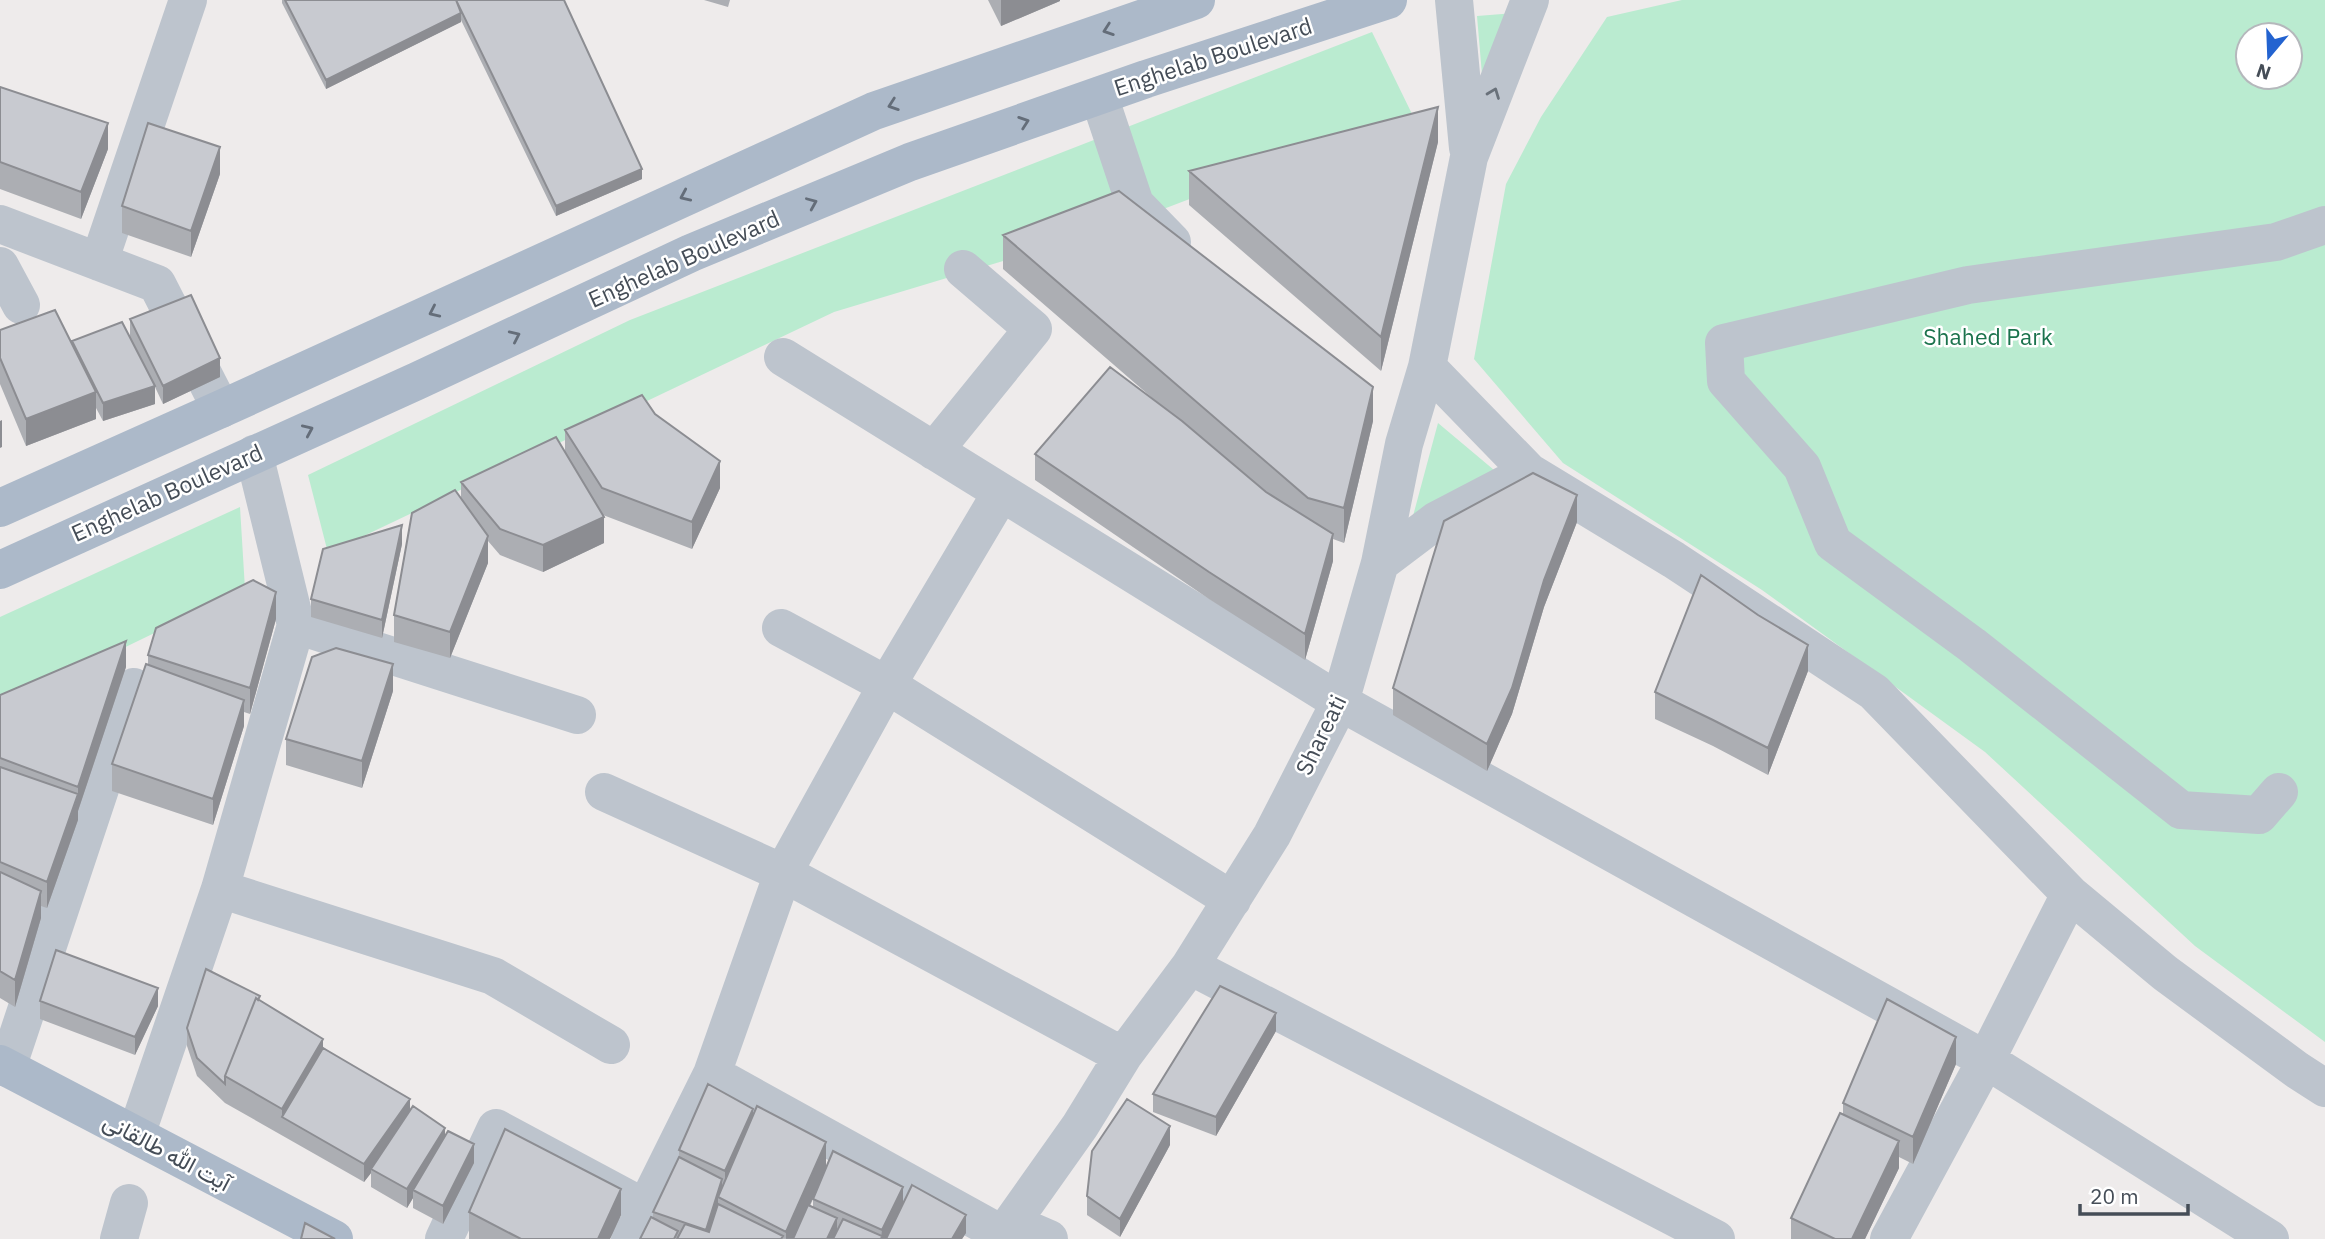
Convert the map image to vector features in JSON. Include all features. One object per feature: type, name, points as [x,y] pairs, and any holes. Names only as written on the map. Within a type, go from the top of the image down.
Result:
[{"type":"main road","points":[[0,508],[221,410],[874,111],[1147,7],[1196,0]]},
{"type":"main road","name":"Enghelab Boulevard","points":[[0,570],[691,253],[910,162],[1098,96],[1388,0]]},
{"type":"main road","name":"آیت الله طالقانی","points":[[4,1066],[334,1239]]},
{"type":"street","points":[[99,262],[188,0]]},
{"type":"street","points":[[1454,0],[1469,157]]},
{"type":"street","points":[[1469,157],[1530,0]]},
{"type":"street","points":[[1098,96],[1135,204],[1199,270]]},
{"type":"street","name":"Shareati","points":[[1005,1232],[1080,1126],[1123,1056],[1190,966],[1272,835],[1340,702],[1380,563],[1404,444],[1427,368],[1469,157]]},
{"type":"street","points":[[0,224],[157,284],[221,410]]},
{"type":"street","points":[[2279,792],[2259,815],[2181,810],[1972,645],[1833,543],[1802,467],[1726,381],[1724,343],[1968,285],[2276,242],[2325,225]]},
{"type":"street","points":[[0,266],[22,305]]},
{"type":"street","points":[[934,451],[1033,329],[963,269]]},
{"type":"street","points":[[783,357],[1340,702],[1986,1060],[2270,1239]]},
{"type":"street","points":[[1427,368],[1529,472],[1674,560],[1874,692],[2070,894],[2165,973],[2325,1088]]},
{"type":"street","points":[[136,1135],[220,889],[296,625],[254,454]]},
{"type":"street","points":[[1380,563],[1437,520],[1529,472]]},
{"type":"street","points":[[444,1239],[496,1128],[638,1224],[712,1074],[783,873],[887,685],[1001,493]]},
{"type":"street","points":[[296,625],[577,715]]},
{"type":"street","points":[[781,628],[887,685],[1231,900]]},
{"type":"street","points":[[4,1066],[134,687]]},
{"type":"street","points":[[604,792],[783,873],[1123,1056]]},
{"type":"street","points":[[220,889],[493,976],[611,1045]]},
{"type":"street","points":[[1889,1239],[1986,1060],[2070,894]]},
{"type":"street","points":[[1190,966],[1716,1239]]},
{"type":"street","points":[[712,1074],[1005,1232],[1049,1239]]},
{"type":"street","points":[[119,1239],[129,1203]]},
{"type":"green space","name":"Shahed Park","points":[[1682,0],[2325,0],[2325,1042],[2195,946],[1985,752],[1762,590],[1563,463],[1474,359],[1506,184],[1541,117],[1607,17]]},
{"type":"green space","points":[[1515,13],[1484,98],[1477,16]]},
{"type":"green space","points":[[1372,32],[1412,114],[1119,226],[834,312],[328,553],[308,475],[630,320]]},
{"type":"green space","points":[[1438,423],[1494,470],[1413,516]]},
{"type":"green space","points":[[240,507],[245,589],[0,708],[0,617]]},
{"type":"building","points":[[285,0],[456,0],[461,13],[326,80]]},
{"type":"building","points":[[456,0],[564,0],[642,169],[556,206]]},
{"type":"building","points":[[0,87],[108,123],[81,192],[0,162]]},
{"type":"building","points":[[1438,107],[1381,337],[1189,171]]},
{"type":"building","points":[[148,123],[220,147],[191,231],[122,206]]},
{"type":"building","points":[[1119,191],[1373,387],[1344,508],[1308,498],[1003,235]]},
{"type":"building","points":[[191,295],[220,358],[163,386],[130,319]]},
{"type":"building","points":[[55,310],[96,392],[26,419],[0,358],[0,330]]},
{"type":"building","points":[[122,322],[155,386],[103,403],[72,341]]},
{"type":"building","points":[[1110,367],[1182,421],[1266,492],[1333,534],[1305,634],[1035,454]]},
{"type":"building","points":[[642,395],[655,414],[720,461],[692,522],[602,488],[565,430]]},
{"type":"building","points":[[556,437],[604,517],[543,545],[500,529],[461,482]]},
{"type":"building","points":[[1533,473],[1577,495],[1544,580],[1512,688],[1487,744],[1393,688],[1444,521]]},
{"type":"building","points":[[455,490],[488,536],[450,632],[394,615],[412,513]]},
{"type":"building","points":[[402,525],[382,620],[311,599],[323,549]]},
{"type":"building","points":[[1701,575],[1758,615],[1808,645],[1768,748],[1655,692]]},
{"type":"building","points":[[253,580],[276,592],[250,688],[148,655],[156,628]]},
{"type":"building","points":[[126,641],[78,787],[0,758],[0,695]]},
{"type":"building","points":[[336,648],[393,664],[362,761],[286,739],[312,657]]},
{"type":"building","points":[[146,664],[244,700],[213,799],[112,764]]},
{"type":"building","points":[[0,767],[78,794],[47,882],[0,862]]},
{"type":"building","points":[[0,872],[41,891],[15,980],[0,971]]},
{"type":"building","points":[[56,950],[158,988],[135,1037],[40,1001]]},
{"type":"building","points":[[206,969],[260,996],[258,1000],[256,998],[225,1076],[225,1084],[197,1058],[187,1028]]},
{"type":"building","points":[[1220,986],[1276,1013],[1216,1117],[1153,1094]]},
{"type":"building","points":[[256,998],[323,1039],[282,1109],[225,1076]]},
{"type":"building","points":[[1887,999],[1956,1037],[1913,1137],[1843,1103]]},
{"type":"building","points":[[323,1048],[410,1099],[364,1164],[282,1117]]},
{"type":"building","points":[[708,1084],[753,1109],[725,1171],[679,1150]]},
{"type":"building","points":[[1127,1099],[1170,1126],[1120,1219],[1087,1196],[1092,1151]]},
{"type":"building","points":[[413,1106],[445,1128],[407,1189],[371,1169]]},
{"type":"building","points":[[757,1106],[826,1142],[786,1232],[718,1197]]},
{"type":"building","points":[[1840,1113],[1899,1141],[1852,1239],[1835,1239],[1791,1218]]},
{"type":"building","points":[[505,1129],[621,1189],[598,1239],[521,1239],[469,1212]]},
{"type":"building","points":[[448,1131],[474,1144],[443,1206],[413,1190]]},
{"type":"building","points":[[833,1151],[903,1187],[882,1230],[813,1199]]},
{"type":"building","points":[[679,1157],[722,1179],[706,1230],[653,1212]]},
{"type":"building","points":[[912,1185],[966,1215],[952,1239],[886,1239]]},
{"type":"building","points":[[718,1204],[783,1236],[781,1239],[677,1239],[685,1224],[709,1232]]},
{"type":"building","points":[[808,1205],[837,1218],[827,1239],[793,1239]]},
{"type":"building","points":[[651,1217],[678,1231],[674,1239],[640,1239]]},
{"type":"building","points":[[843,1219],[882,1236],[881,1239],[833,1239]]},
{"type":"building","points":[[305,1223],[335,1239],[301,1239]]}]
